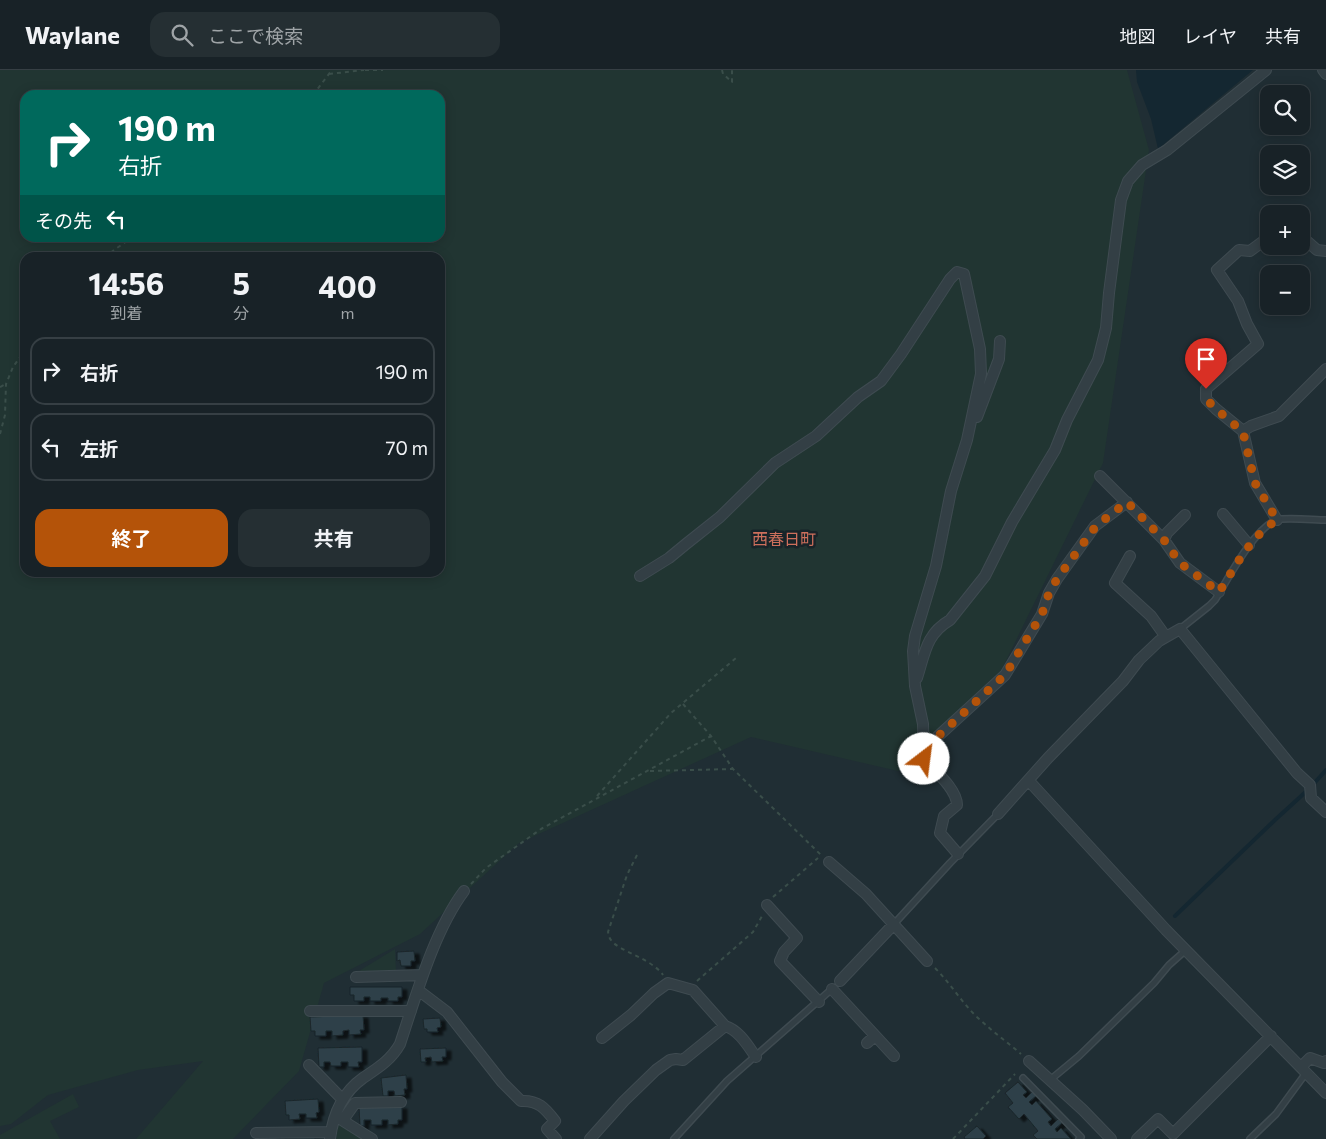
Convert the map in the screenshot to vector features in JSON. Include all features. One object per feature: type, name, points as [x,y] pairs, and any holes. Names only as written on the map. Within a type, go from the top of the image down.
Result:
[{"type":"street","points":[[915,686],[930,638],[943,624],[950,620],[985,576],[1012,522],[1055,450],[1098,360],[1106,328],[1121,200],[1128,181],[1142,165],[1166,150],[1266,70]]},
{"type":"street","points":[[1322,70],[1326,74]]},
{"type":"street","points":[[1260,244],[1250,251],[1239,250],[1217,270],[1238,301],[1247,324],[1258,344],[1206,389],[1206,399],[1243,432],[1255,483],[1277,520]]},
{"type":"street","points":[[1310,244],[1317,250],[1326,252]]},
{"type":"street","points":[[640,576],[669,558],[732,505],[775,463],[816,436],[858,396],[880,381],[901,354],[950,279],[958,272],[964,274],[980,349],[981,374],[968,438]]},
{"type":"street","points":[[958,854],[940,833],[944,816],[957,805],[957,798],[924,759],[923,724],[915,686],[913,651],[915,636],[936,566],[951,491],[968,438],[999,359],[1000,341]]},
{"type":"street","points":[[1243,432],[1251,426],[1279,416],[1326,369]]},
{"type":"street","points":[[1100,476],[1164,540],[1180,563],[1219,592]]},
{"type":"street","points":[[923,750],[1005,675],[1042,614],[1049,593],[1057,579],[1096,526],[1127,502]]},
{"type":"street","points":[[1223,514],[1249,545]]},
{"type":"street","points":[[1164,540],[1167,533],[1185,515]]},
{"type":"street","points":[[1130,556],[1115,583],[1151,616],[1166,637]]},
{"type":"street","points":[[998,814],[1122,681],[1139,660],[1166,637],[1180,629],[1297,773],[1310,785],[1311,798],[1326,812]]},
{"type":"street","points":[[1029,781],[1186,950],[1326,1093]]},
{"type":"street","points":[[826,858],[866,894],[927,961]]},
{"type":"street","points":[[256,1133],[331,1136],[342,1099],[356,1084],[386,1062],[395,1052],[423,975],[448,915],[464,891]]},
{"type":"street","points":[[767,905],[797,938],[784,952],[780,962],[819,1002]]},
{"type":"street","points":[[840,981],[894,924]]},
{"type":"street","points":[[356,977],[423,975]]},
{"type":"street","points":[[602,1038],[632,1015],[654,993],[668,983],[693,990],[725,1026],[731,1028],[739,1035],[756,1057]]},
{"type":"street","points":[[832,989],[894,1056]]},
{"type":"street","points":[[418,990],[447,1012],[502,1082],[521,1101],[533,1100],[548,1112],[555,1121],[547,1129],[556,1139]]},
{"type":"street","points":[[310,1011],[411,1011]]},
{"type":"street","points":[[590,1139],[624,1101],[656,1070],[670,1060],[683,1060],[725,1026]]},
{"type":"street","points":[[867,1043],[875,1036]]},
{"type":"street","points":[[1137,1139],[1158,1119],[1173,1134],[1271,1036]]},
{"type":"street","points":[[1304,1070],[1310,1058],[1324,1063],[1326,1061]]},
{"type":"street","points":[[1029,1061],[1083,1110],[1111,1139]]},
{"type":"street","points":[[309,1065],[342,1099]]},
{"type":"street","points":[[338,1117],[355,1102],[401,1102]]},
{"type":"street","points":[[338,1117],[372,1139]]},
{"type":"lane","points":[[1180,629],[1209,606],[1249,545],[1266,527],[1277,520],[1326,520]]},
{"type":"lane","points":[[894,924],[958,854],[998,814]]},
{"type":"lane","points":[[1050,1080],[1078,1056],[1186,950]]},
{"type":"lane","points":[[674,1139],[727,1081],[819,1002],[840,981]]},
{"type":"lane","points":[[1250,1139],[1276,1114],[1304,1070]]},
{"type":"lane","points":[[1023,1078],[1081,1136],[1079,1139]]},
{"type":"path","points":[[318,90],[332,70]]},
{"type":"path","points":[[329,74],[384,70]]},
{"type":"path","points":[[722,70],[723,74],[732,82],[732,70]]},
{"type":"path","points":[[111,252],[125,242]]},
{"type":"path","points":[[0,434],[5,415],[6,384],[13,367],[20,357]]},
{"type":"path","points":[[0,388],[6,384]]},
{"type":"path","points":[[596,798],[672,714],[736,658]]},
{"type":"path","points":[[683,704],[711,736],[733,769],[826,858],[789,882],[769,901],[753,932],[696,983],[693,990]]},
{"type":"path","points":[[464,891],[486,868],[540,829],[711,736]]},
{"type":"path","points":[[648,771],[733,769]]},
{"type":"path","points":[[637,855],[627,875],[608,932],[611,940],[622,948],[641,957],[661,972],[668,983]]},
{"type":"path","points":[[927,961],[979,1019],[1029,1061],[953,1139]]},
{"type":"green space","points":[[0,70],[1127,70],[1149,150],[1103,463],[997,679],[898,771],[751,737],[519,843],[420,934],[324,983],[299,1071],[233,1139],[136,1139],[203,1061],[138,1070],[48,1095],[11,1124],[0,1126]]},
{"type":"green space","points":[[395,949],[396,971],[359,971]]},
{"type":"green space","points":[[73,1094],[79,1107],[50,1121],[60,1139],[0,1139],[0,1135]]},
{"type":"green space","points":[[339,1121],[367,1139],[336,1139]]},
{"type":"water","points":[[1136,70],[1253,70],[1158,149],[1151,119],[1137,82]]},
{"type":"building","points":[[414,951],[415,961],[411,961],[411,966],[401,966],[400,960],[397,961],[397,952]]},
{"type":"building","points":[[350,987],[402,987],[402,997],[398,997],[398,1001],[388,1001],[388,998],[381,998],[381,1001],[370,1001],[370,997],[364,997],[364,1001],[354,1001],[354,995],[350,995]]},
{"type":"building","points":[[363,1015],[364,1030],[360,1030],[361,1034],[349,1035],[349,1030],[343,1031],[343,1035],[332,1036],[332,1031],[326,1031],[326,1036],[315,1036],[315,1031],[311,1031],[310,1017]]},
{"type":"building","points":[[440,1018],[441,1027],[437,1028],[438,1032],[427,1032],[427,1029],[424,1029],[423,1019]]},
{"type":"building","points":[[362,1047],[362,1062],[358,1062],[359,1067],[348,1067],[348,1062],[341,1062],[341,1066],[331,1066],[330,1062],[324,1062],[324,1067],[319,1067],[318,1048]]},
{"type":"building","points":[[446,1048],[446,1057],[442,1057],[443,1061],[432,1062],[431,1057],[425,1058],[426,1062],[421,1062],[420,1049]]},
{"type":"building","points":[[406,1075],[407,1089],[404,1089],[405,1095],[395,1096],[394,1091],[388,1091],[388,1096],[383,1096],[381,1078]]},
{"type":"building","points":[[1018,1082],[1027,1092],[1023,1095],[1026,1098],[1032,1092],[1036,1096],[1029,1102],[1032,1105],[1036,1101],[1052,1119],[1048,1122],[1051,1126],[1058,1119],[1062,1123],[1055,1129],[1057,1132],[1061,1128],[1071,1139],[1037,1139],[1033,1135],[1038,1131],[1024,1114],[1019,1119],[1008,1107],[1013,1103],[1005,1093]]},
{"type":"building","points":[[318,1099],[319,1112],[316,1113],[317,1118],[306,1118],[306,1114],[299,1114],[300,1119],[289,1120],[289,1115],[286,1115],[285,1101]]},
{"type":"building","points":[[402,1106],[402,1120],[398,1120],[398,1124],[388,1125],[388,1120],[382,1120],[382,1125],[371,1125],[371,1120],[364,1120],[364,1126],[360,1126],[359,1107]]},
{"type":"building","points":[[977,1126],[986,1136],[983,1139],[965,1139],[964,1137]]},
{"type":"building","points":[[315,1137],[315,1139],[276,1139]]},
{"type":"waterway","points":[[1175,916],[1310,788],[1326,770]]},
{"type":"district","name":"西春日町","points":[[784,539]]},
{"type":"route","points":[[924,759],[923,750],[1005,675],[1042,614],[1049,593],[1057,579],[1096,526],[1127,502],[1164,540],[1180,563],[1219,592],[1249,545],[1266,527],[1277,520],[1255,483],[1243,432],[1206,399],[1206,389]]}]
